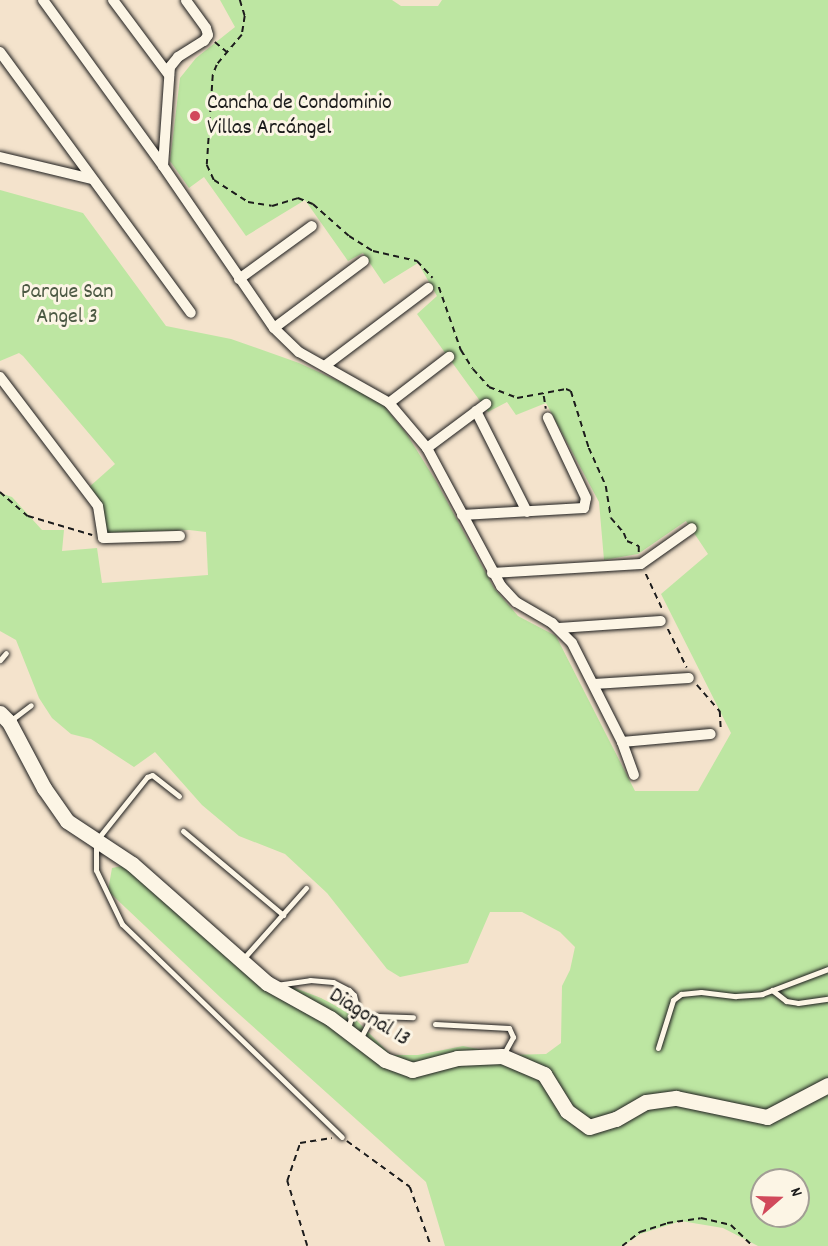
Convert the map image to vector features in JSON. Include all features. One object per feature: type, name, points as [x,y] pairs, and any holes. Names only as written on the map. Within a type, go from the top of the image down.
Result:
[{"type":"street","points":[[43,0],[163,166],[274,328],[299,352],[326,365],[389,403],[427,448],[492,573],[511,597],[559,628],[577,651],[622,742],[634,775]]},
{"type":"street","points":[[113,0],[169,75]]},
{"type":"street","points":[[163,166],[169,75],[173,62],[204,41],[208,35],[206,28],[186,0]]},
{"type":"street","points":[[0,52],[191,313]]},
{"type":"street","points":[[0,157],[92,179]]},
{"type":"street","points":[[239,279],[312,226]]},
{"type":"street","points":[[274,328],[364,261]]},
{"type":"street","points":[[326,365],[428,288]]},
{"type":"street","points":[[389,403],[449,357]]},
{"type":"street","points":[[0,377],[98,506],[103,538],[180,536]]},
{"type":"street","points":[[427,448],[486,404]]},
{"type":"street","points":[[476,411],[527,512]]},
{"type":"street","points":[[462,515],[584,508],[586,498],[548,418]]},
{"type":"street","points":[[492,573],[641,564],[692,528]]},
{"type":"street","points":[[559,628],[664,621]]},
{"type":"street","points":[[594,684],[691,677]]},
{"type":"street","name":"Diagonal 13","points":[[4,717],[44,788],[66,821],[132,864],[271,986],[330,1018],[385,1059],[412,1070],[457,1058],[502,1056],[544,1074],[567,1112],[589,1127],[616,1119],[646,1102],[676,1098],[767,1118],[828,1085]]},
{"type":"street","points":[[622,742],[711,734]]},
{"type":"lane","points":[[0,660],[6,653]]},
{"type":"lane","points":[[4,717],[31,705]]},
{"type":"lane","points":[[179,796],[152,775],[147,777],[96,841],[96,870],[122,924],[342,1137]]},
{"type":"lane","points":[[183,831],[283,915]]},
{"type":"lane","points":[[241,961],[306,888]]},
{"type":"lane","points":[[658,1048],[673,1000],[681,994],[700,992],[736,996],[762,994],[828,969]]},
{"type":"lane","points":[[271,986],[310,980],[333,982],[349,990],[354,995],[356,1003],[353,1035]]},
{"type":"lane","points":[[772,990],[786,1001],[828,999]]},
{"type":"lane","points":[[353,1035],[377,1017],[412,1017]]},
{"type":"lane","points":[[435,1024],[509,1028],[513,1037],[510,1047],[502,1056]]},
{"type":"path","points":[[240,0],[245,16],[242,35],[217,65],[213,75],[207,165],[214,180],[248,202],[272,206],[298,198],[313,204],[349,236],[373,250],[417,261],[437,282],[461,350],[480,379],[495,391],[508,397],[526,398],[566,389],[571,391],[589,448],[606,486],[611,518],[624,533],[627,541],[639,546],[641,564],[663,610]]},
{"type":"path","points":[[208,35],[227,52]]},
{"type":"path","points":[[543,395],[548,418]]},
{"type":"path","points":[[0,492],[28,516],[103,538]]},
{"type":"path","points":[[664,621],[691,677],[720,711],[722,727],[711,734]]},
{"type":"path","points":[[307,1246],[287,1181],[300,1143],[342,1137],[410,1187],[431,1246]]},
{"type":"path","points":[[622,1246],[640,1232],[667,1223],[701,1218],[731,1225],[753,1246]]},
{"type":"green space","name":"Parque San Angel 3","points":[[220,0],[392,0],[401,6],[438,6],[442,0],[828,0],[828,1246],[758,1246],[723,1228],[681,1221],[640,1234],[623,1246],[445,1246],[426,1182],[220,997],[108,891],[112,868],[131,864],[269,978],[321,998],[349,1013],[391,1055],[418,1055],[463,1046],[508,1055],[546,1054],[561,1043],[562,986],[570,970],[575,947],[560,932],[522,912],[490,912],[468,963],[400,977],[387,969],[327,893],[285,854],[239,836],[202,805],[155,752],[134,767],[91,739],[71,734],[52,718],[39,698],[16,640],[0,631],[0,493],[12,497],[42,530],[64,530],[62,551],[97,548],[102,583],[208,575],[206,532],[189,530],[106,533],[88,488],[115,464],[23,356],[19,353],[0,361],[0,190],[83,213],[166,326],[231,339],[299,363],[356,389],[384,406],[406,433],[436,481],[494,588],[518,616],[556,636],[635,791],[698,791],[731,733],[661,594],[708,554],[686,521],[638,554],[604,560],[599,502],[546,403],[516,415],[507,402],[488,412],[417,314],[437,296],[418,263],[384,284],[363,253],[348,261],[305,200],[246,236],[204,177],[189,188],[170,161],[180,78],[196,58],[235,27]]},
{"type":"place","name":"Cancha de Condominio Villas Arcángel","points":[[195,116]]}]
